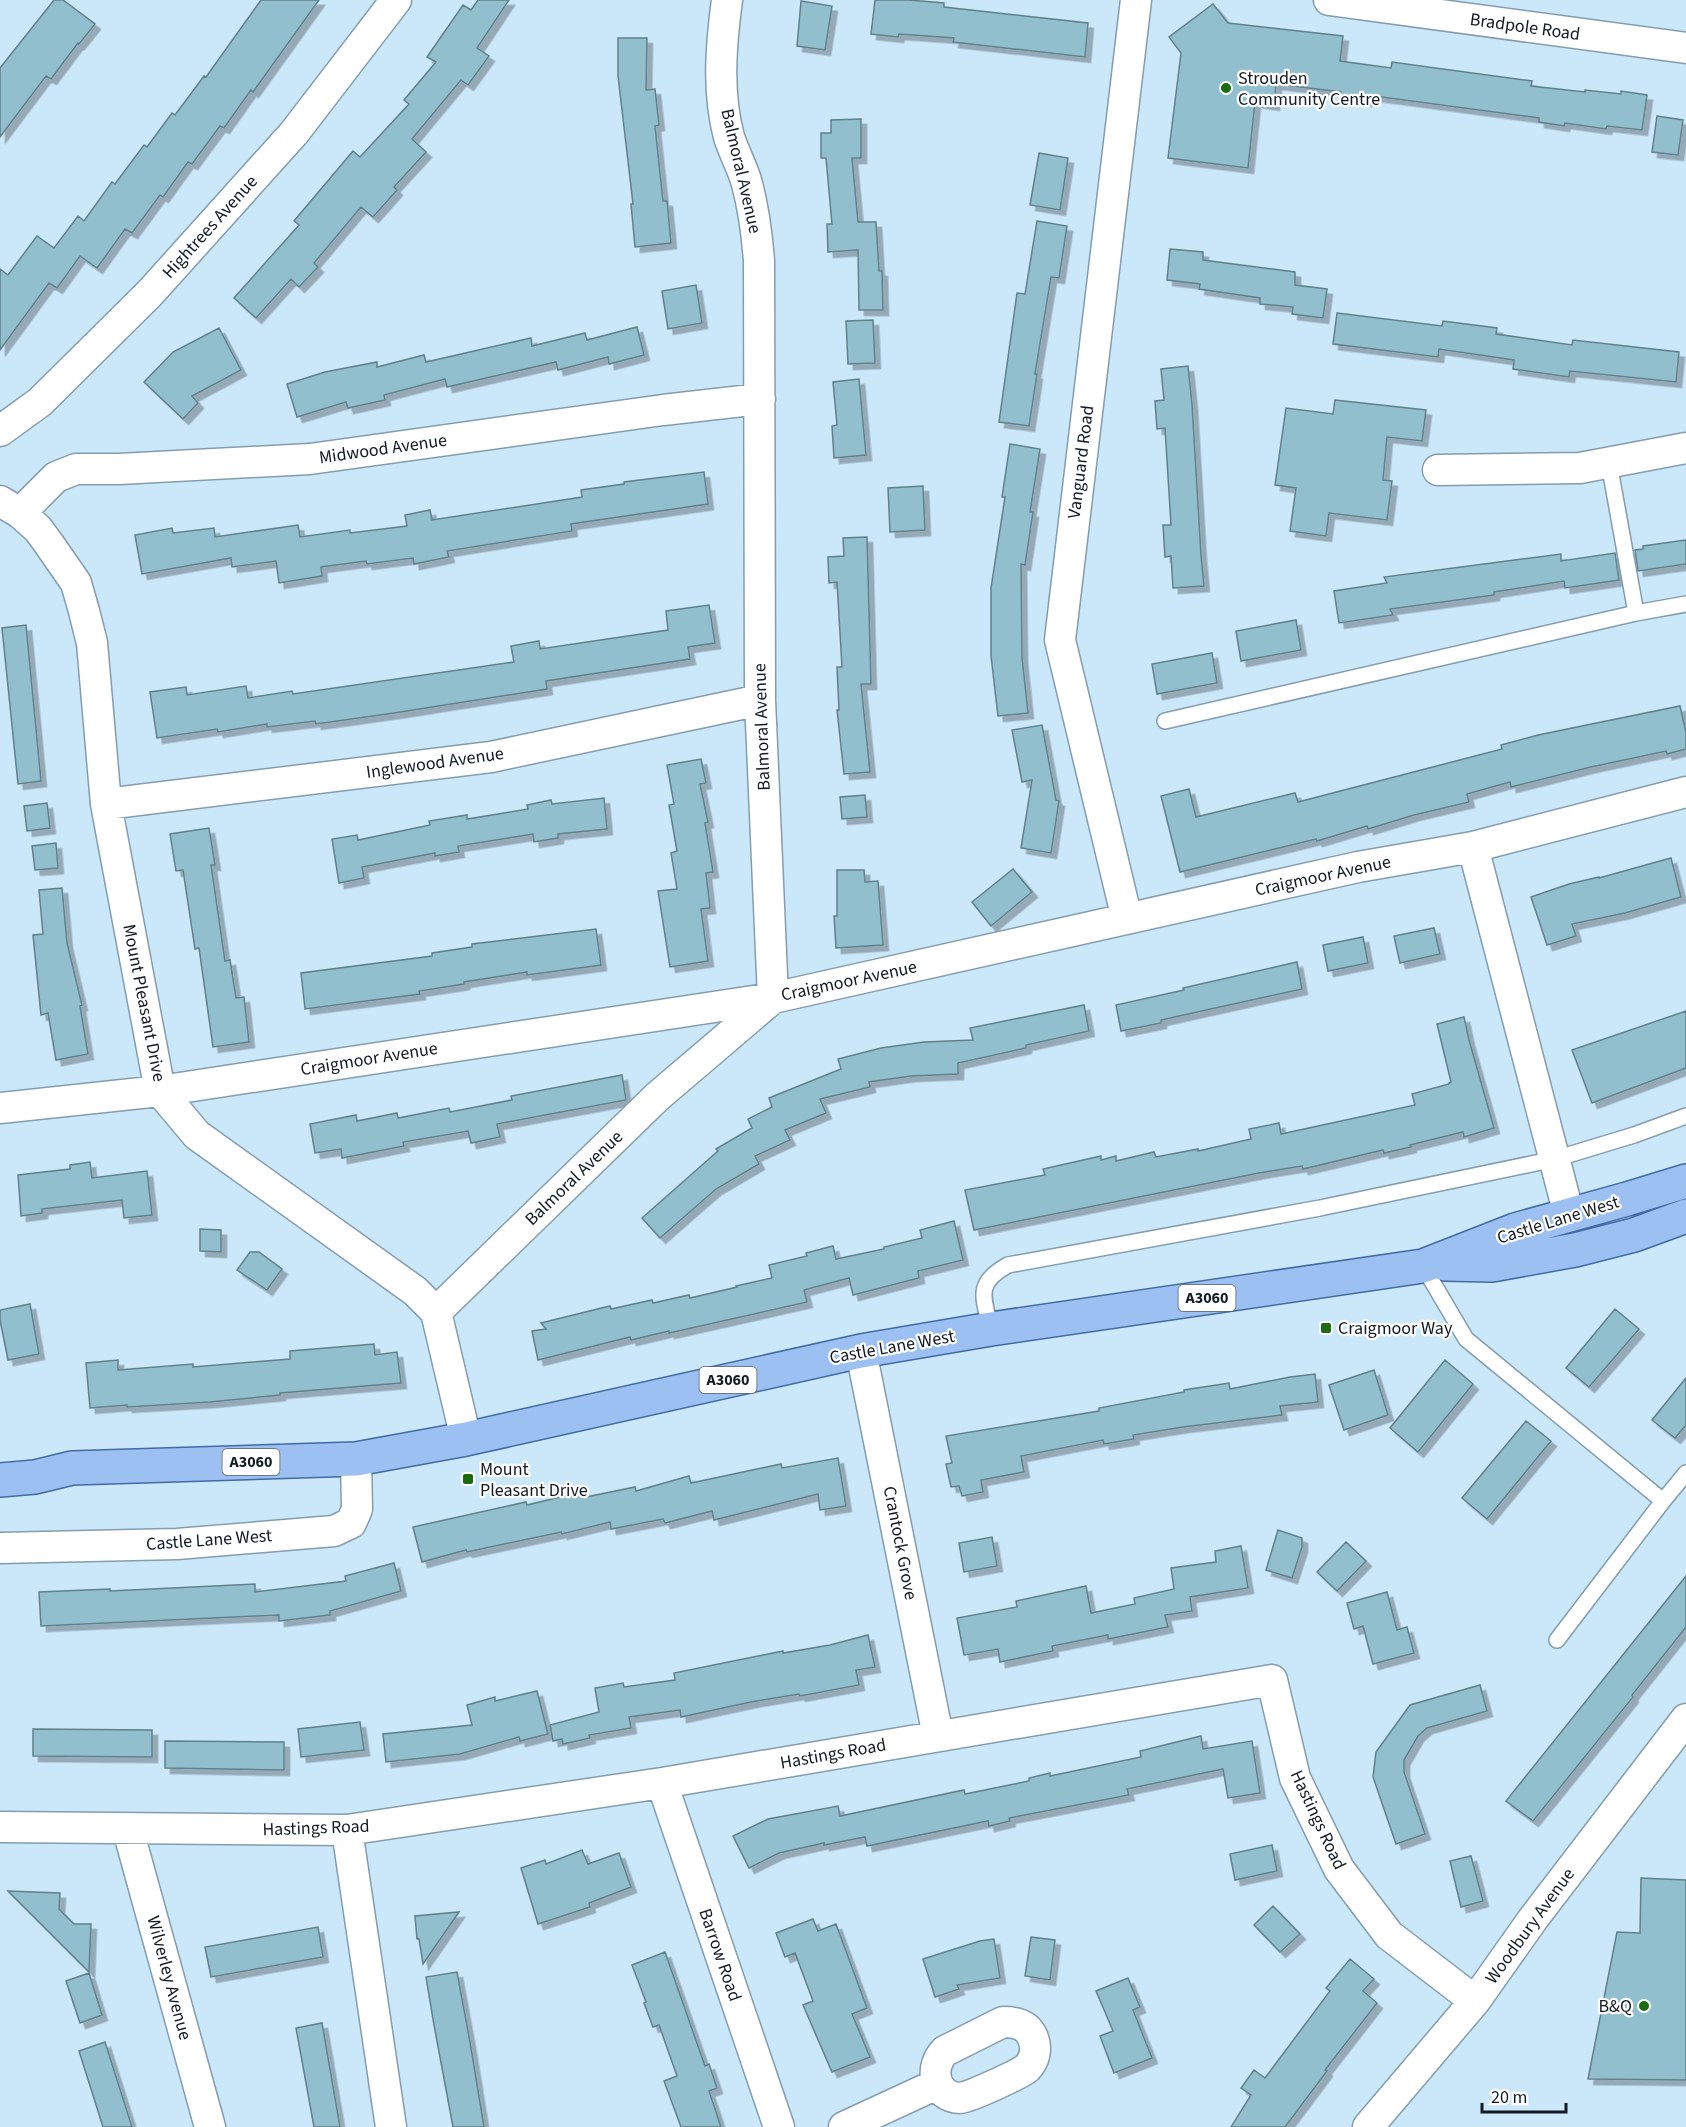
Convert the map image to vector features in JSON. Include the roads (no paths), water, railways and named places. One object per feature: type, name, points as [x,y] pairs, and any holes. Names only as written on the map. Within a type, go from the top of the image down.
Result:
[{"type":"main road","name":"Castle Lane West","points":[[1427,1265],[1515,1230],[1686,1181]]},
{"type":"main road","name":"Castle Lane West","points":[[0,1480],[35,1477],[72,1468],[356,1459],[466,1439],[861,1351],[991,1329],[1427,1265],[1492,1265],[1575,1250],[1634,1235],[1686,1216]]},
{"type":"street","name":"Hightrees Avenue","points":[[0,431],[40,402],[150,293],[294,133],[396,0]]},
{"type":"street","name":"Balmoral Avenue","points":[[436,1312],[657,1097],[773,998],[760,700],[759,261],[756,225],[747,183],[729,137],[720,69],[727,0]]},
{"type":"street","name":"Vanguard Road","points":[[1127,919],[1060,640],[1136,0]]},
{"type":"street","name":"Bradpole Road","points":[[1331,0],[1686,48]]},
{"type":"street","name":"Midwood Avenue","points":[[10,507],[56,477],[76,468],[119,469],[310,459],[663,410],[760,399]]},
{"type":"street","points":[[1438,470],[1580,468],[1686,448]]},
{"type":"street","name":"Mount Pleasant Drive","points":[[10,507],[38,529],[76,583],[92,643],[106,804],[160,1091],[197,1135],[415,1291],[436,1312]]},
{"type":"street","name":"Inglewood Avenue","points":[[106,804],[491,757],[760,700]]},
{"type":"street","name":"Craigmoor Avenue","points":[[0,1108],[160,1091],[773,998],[1358,867],[1473,847],[1686,792]]},
{"type":"street","points":[[1473,847],[1569,1215]]},
{"type":"street","points":[[436,1312],[466,1439]]},
{"type":"street","name":"Crantock Grove","points":[[861,1351],[938,1736]]},
{"type":"street","name":"Castle Lane West","points":[[0,1548],[177,1544],[334,1531],[351,1523],[357,1509],[356,1459]]},
{"type":"street","name":"Hastings Road","points":[[0,1827],[128,1830],[346,1830],[662,1783],[1272,1680],[1295,1778],[1339,1869],[1389,1935],[1475,2001]]},
{"type":"street","name":"Woodbury Avenue","points":[[1368,2127],[1475,2001],[1533,1919],[1686,1719]]},
{"type":"street","name":"Barrow Road","points":[[662,1783],[779,2127]]},
{"type":"street","name":"Wilverley Avenue","points":[[128,1830],[210,2127]]},
{"type":"street","points":[[346,1830],[391,2127]]},
{"type":"street","points":[[844,2127],[937,2084]]},
{"type":"lane","points":[[1610,463],[1636,613]]},
{"type":"lane","points":[[1165,721],[1636,613],[1686,604]]},
{"type":"lane","points":[[991,1329],[984,1298],[984,1285],[988,1278],[1008,1265],[1320,1208],[1555,1159],[1634,1135],[1686,1116]]},
{"type":"lane","points":[[1427,1265],[1466,1339],[1664,1501]]},
{"type":"lane","points":[[1557,1640],[1686,1473]]},
{"type":"place","name":"Strouden Community Centre","points":[[1226,88]]},
{"type":"place","name":"Craigmoor Way","points":[[1326,1328]]},
{"type":"place","name":"Mount Pleasant Drive","points":[[468,1479]]},
{"type":"place","name":"B&Q","points":[[1644,2006]]}]
